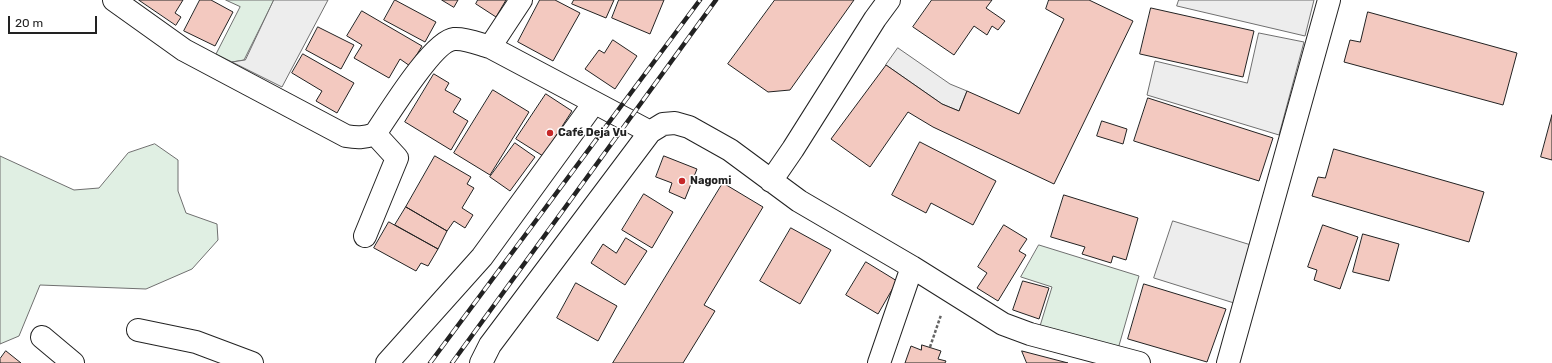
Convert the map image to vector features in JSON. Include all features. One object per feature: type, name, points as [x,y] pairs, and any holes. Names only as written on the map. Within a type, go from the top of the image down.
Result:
[{"type":"street","points":[[114,0],[184,50],[346,136],[364,138],[374,134],[429,57],[444,44],[453,39],[465,39],[490,47],[650,132]]},
{"type":"street","points":[[490,47],[521,0]]},
{"type":"street","points":[[771,181],[888,0]]},
{"type":"street","points":[[1228,363],[1329,0]]},
{"type":"street","points":[[387,363],[482,257],[594,103]]},
{"type":"street","points":[[481,363],[490,345],[650,132],[663,124],[675,123],[689,127],[730,150],[799,201],[912,267],[1003,324],[1030,334],[1140,363]]},
{"type":"street","points":[[365,236],[397,158],[374,134]]},
{"type":"street","points":[[879,363],[912,267]]},
{"type":"street","points":[[138,330],[196,342],[252,363]]},
{"type":"street","points":[[42,337],[73,363]]},
{"type":"path","points":[[930,347],[949,290]]},
{"type":"green space","points":[[226,0],[274,0],[244,60],[232,62],[216,54],[240,7]]},
{"type":"green space","points":[[155,144],[178,160],[178,191],[186,213],[217,224],[218,240],[192,269],[146,289],[40,285],[19,336],[0,344],[0,156],[74,190],[99,188],[128,153]]},
{"type":"green space","points":[[1039,245],[1139,276],[1118,349],[1040,326],[1052,287],[1021,277]]},
{"type":"shaded area","points":[[274,0],[328,0],[282,87],[232,62],[245,60]]},
{"type":"shaded area","points":[[1179,0],[1314,0],[1305,36],[1177,6]]},
{"type":"shaded area","points":[[1259,33],[1304,42],[1279,135],[1147,95],[1155,61],[1247,83]]},
{"type":"shaded area","points":[[898,48],[950,84],[967,91],[959,111],[942,104],[886,65]]},
{"type":"shaded area","points":[[1173,221],[1251,245],[1234,303],[1154,278]]},
{"type":"building","points":[[139,0],[183,0],[175,13],[181,17],[176,25]]},
{"type":"building","points":[[200,0],[211,0],[233,12],[215,46],[184,31]]},
{"type":"building","points":[[395,0],[436,22],[425,42],[384,20]]},
{"type":"building","points":[[442,0],[458,0],[454,7]]},
{"type":"building","points":[[478,0],[506,0],[496,17],[476,4]]},
{"type":"building","points":[[540,0],[555,0],[580,13],[553,61],[518,42]]},
{"type":"building","points":[[574,0],[614,0],[606,18],[572,4]]},
{"type":"building","points":[[619,0],[664,0],[650,34],[612,18]]},
{"type":"building","points":[[775,0],[854,0],[790,90],[768,92],[728,64]]},
{"type":"building","points":[[932,0],[992,0],[986,8],[1005,21],[998,30],[992,26],[987,35],[974,26],[954,55],[913,27]]},
{"type":"building","points":[[1049,0],[1089,0],[1133,21],[1054,184],[933,127],[908,112],[870,167],[831,139],[886,65],[942,104],[959,111],[967,91],[1019,114],[1064,19],[1046,9]]},
{"type":"building","points":[[1151,8],[1254,31],[1243,77],[1140,54]]},
{"type":"building","points":[[362,11],[422,46],[410,66],[400,59],[389,78],[354,58],[362,45],[347,36]]},
{"type":"building","points":[[1368,12],[1517,53],[1503,105],[1344,62],[1350,40],[1360,42]]},
{"type":"building","points":[[318,27],[354,45],[341,69],[306,50]]},
{"type":"building","points":[[613,40],[637,56],[615,89],[585,69],[599,50],[604,53]]},
{"type":"building","points":[[303,54],[354,83],[337,113],[316,101],[322,91],[292,73]]},
{"type":"building","points":[[434,74],[449,83],[445,90],[461,99],[453,112],[468,121],[451,150],[405,122]]},
{"type":"building","points":[[493,90],[529,112],[490,175],[454,153]]},
{"type":"building","points":[[546,94],[572,111],[543,156],[516,139]]},
{"type":"building","points":[[1148,98],[1273,138],[1259,181],[1134,141]]},
{"type":"building","points":[[1552,115],[1552,160],[1541,157]]},
{"type":"building","points":[[1102,121],[1127,129],[1123,144],[1097,136]]},
{"type":"building","points":[[920,142],[996,181],[973,225],[931,203],[926,213],[892,195]]},
{"type":"building","points":[[515,143],[535,157],[510,191],[490,177]]},
{"type":"building","points":[[1334,149],[1484,192],[1469,242],[1312,196],[1318,177],[1325,178]]},
{"type":"building","points":[[435,156],[471,177],[467,184],[474,188],[462,208],[473,215],[465,228],[454,221],[447,231],[406,207]]},
{"type":"building","points":[[664,156],[697,169],[685,199],[669,192],[672,183],[656,177]]},
{"type":"building","points":[[723,183],[763,207],[704,305],[715,311],[683,363],[613,363]]},
{"type":"building","points":[[644,194],[673,212],[652,248],[622,230]]},
{"type":"building","points":[[1064,195],[1138,218],[1126,260],[1113,256],[1111,263],[1082,254],[1085,247],[1051,237]]},
{"type":"building","points":[[406,207],[447,231],[438,249],[395,225]]},
{"type":"building","points":[[389,222],[438,249],[428,266],[421,263],[416,271],[374,248]]},
{"type":"building","points":[[1004,225],[1027,239],[1019,251],[1026,255],[998,301],[977,288],[987,273],[978,267]]},
{"type":"building","points":[[1323,225],[1358,237],[1340,289],[1314,280],[1317,270],[1308,267]]},
{"type":"building","points":[[791,228],[831,250],[800,304],[760,281]]},
{"type":"building","points":[[1363,234],[1399,244],[1389,281],[1353,272]]},
{"type":"building","points":[[626,238],[647,251],[625,285],[591,263],[603,244],[616,253]]},
{"type":"building","points":[[866,262],[897,281],[878,314],[846,295]]},
{"type":"building","points":[[1023,281],[1049,288],[1039,319],[1013,310]]},
{"type":"building","points":[[576,283],[617,306],[598,341],[557,318]]},
{"type":"building","points":[[1144,284],[1226,309],[1207,362],[1128,339]]},
{"type":"building","points":[[922,345],[941,351],[938,359],[946,361],[945,363],[905,363],[911,346],[921,350]]},
{"type":"building","points":[[6,351],[21,363],[0,363],[0,359]]},
{"type":"building","points":[[1022,351],[1068,363],[1027,363]]},
{"type":"railway","points":[[430,363],[700,0]]},
{"type":"railway","points":[[452,363],[716,0]]},
{"type":"place","name":"Café Deja Vu","points":[[550,133]]},
{"type":"place","name":"Nagomi","points":[[682,181]]}]
